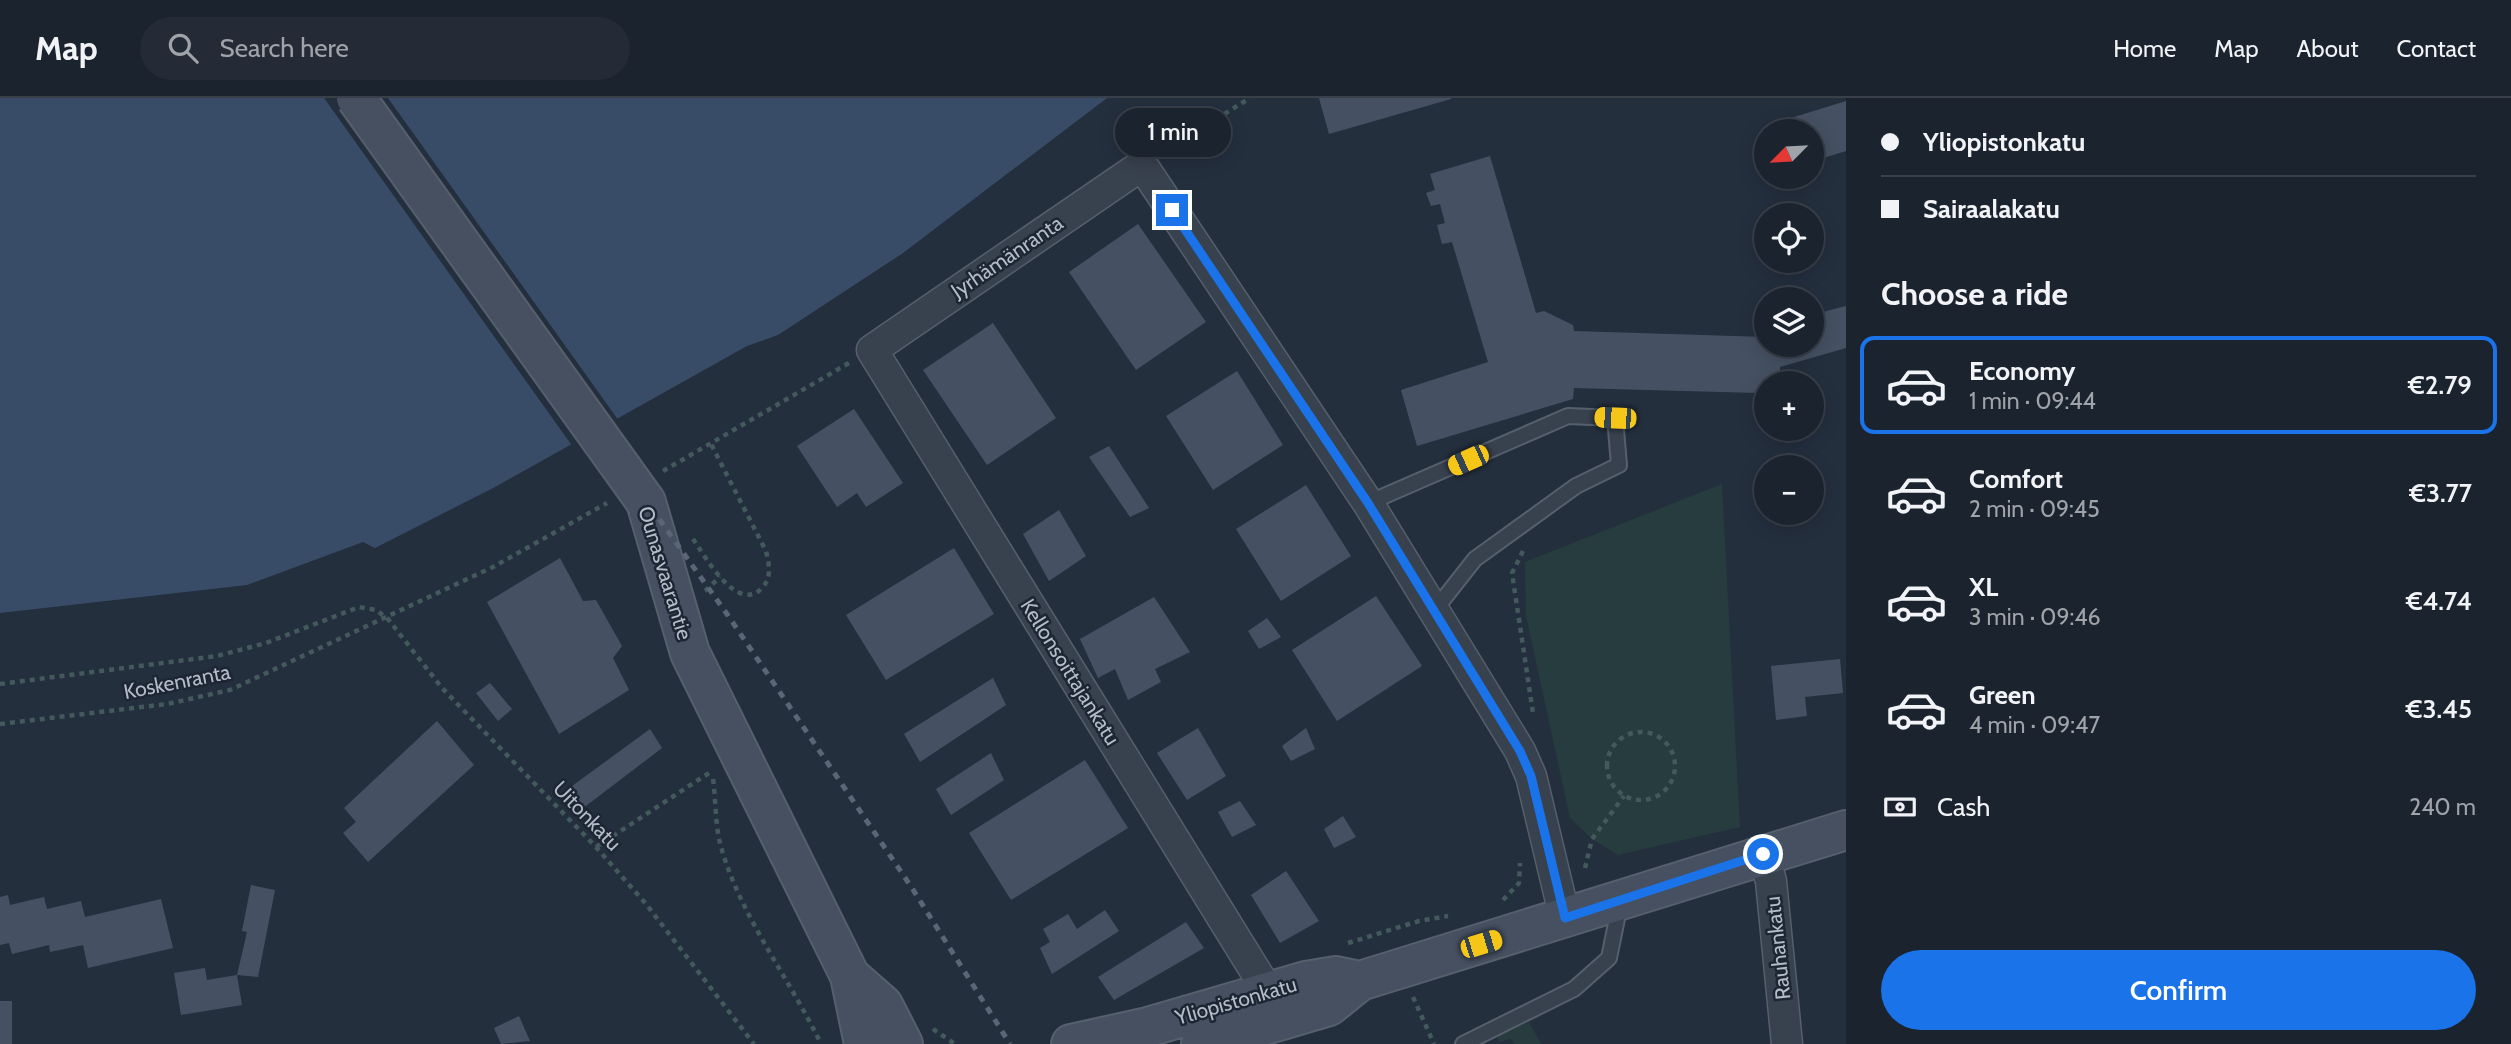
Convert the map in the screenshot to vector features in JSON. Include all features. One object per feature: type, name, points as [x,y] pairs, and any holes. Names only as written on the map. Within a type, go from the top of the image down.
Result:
[{"type":"street","name":"Ounasvaarantie","points":[[356,98],[646,502],[690,653],[850,976],[864,1044]]},
{"type":"street","name":"Jyrhämänranta","points":[[872,350],[1142,165]]},
{"type":"street","points":[[1142,165],[1368,503],[1523,756],[1531,776],[1565,918]]},
{"type":"street","name":"Kellonsoittajankatu","points":[[872,350],[1269,993]]},
{"type":"street","name":"Yliopistonkatu","points":[[1201,1044],[1329,1006],[1360,981],[1846,830]]},
{"type":"street","name":"Rauhankatu","points":[[1763,854],[1771,881],[1787,1044]]},
{"type":"street","name":"Ounasvaarantie","points":[[850,976],[883,1004],[903,1044]]},
{"type":"street","name":"Yliopistonkatu","points":[[1072,1044],[1154,1038],[1306,981],[1336,976],[1360,981]]},
{"type":"lane","points":[[1368,503],[1568,416],[1615,418],[1619,465],[1576,486],[1475,559],[1433,612]]},
{"type":"lane","points":[[1463,1044],[1574,989],[1609,958],[1621,900]]},
{"type":"path","points":[[1142,165],[1250,98]]},
{"type":"path","points":[[690,535],[724,581],[739,594],[750,595],[762,589],[770,569],[766,551],[711,444]]},
{"type":"path","points":[[0,684],[216,656],[266,643],[359,607],[376,610],[388,619]]},
{"type":"path","name":"Koskenranta","points":[[0,724],[167,704],[230,690],[388,619]]},
{"type":"path","name":"Uitonkatu","points":[[388,619],[442,688],[596,847],[646,904],[754,1044]]},
{"type":"path","points":[[1634,732],[1645,732],[1664,740],[1675,760],[1672,782],[1656,797],[1634,800],[1624,796],[1610,781],[1607,771],[1610,751],[1616,742],[1634,732]]},
{"type":"path","points":[[709,761],[713,770],[720,841],[728,867],[749,913],[821,1044]]},
{"type":"path","points":[[596,847],[713,770]]},
{"type":"path","points":[[1585,868],[1592,839],[1624,796]]},
{"type":"path","points":[[1494,905],[1509,897],[1519,883]]},
{"type":"path","points":[[1413,997],[1434,1044]]},
{"type":"green space","points":[[1722,484],[1740,827],[1618,855],[1592,839],[1570,818],[1526,616],[1525,562]]},
{"type":"green space","points":[[1529,1022],[1541,1044],[1514,1044],[1511,1039],[1499,1042],[1497,1036]]},
{"type":"water","points":[[0,98],[1107,98],[903,253],[778,335],[747,346],[495,487],[375,548],[363,542],[247,585],[0,613]]},
{"type":"pier","points":[[324,98],[388,98],[619,421],[573,447]]},
{"type":"building","points":[[1319,98],[1451,98],[1451,99],[1329,134]]},
{"type":"building","points":[[1846,101],[1846,151],[1824,158],[1824,119],[1788,119]]},
{"type":"building","points":[[1490,156],[1536,313],[1544,311],[1573,325],[1574,331],[1754,337],[1754,357],[1815,357],[1780,367],[1780,371],[1754,371],[1754,393],[1574,388],[1573,399],[1417,446],[1401,390],[1488,362],[1452,242],[1442,244],[1437,225],[1445,223],[1440,204],[1431,206],[1426,193],[1435,190],[1430,174]]},
{"type":"building","points":[[1138,224],[1206,322],[1136,370],[1069,272]]},
{"type":"building","points":[[1846,306],[1846,348],[1824,354],[1824,312]]},
{"type":"building","points":[[993,323],[1056,418],[987,465],[923,370]]},
{"type":"building","points":[[1237,371],[1283,445],[1213,490],[1166,416]]},
{"type":"building","points":[[854,409],[903,483],[866,507],[857,493],[837,507],[797,446]]},
{"type":"building","points":[[1109,446],[1149,508],[1130,517],[1089,457]]},
{"type":"building","points":[[1306,485],[1351,556],[1281,601],[1236,529]]},
{"type":"building","points":[[1059,510],[1086,556],[1049,581],[1023,534]]},
{"type":"building","points":[[954,548],[994,614],[886,680],[846,615]]},
{"type":"building","points":[[560,558],[583,601],[596,600],[622,646],[613,658],[629,690],[559,734],[487,602]]},
{"type":"building","points":[[1376,596],[1422,666],[1337,721],[1292,650]]},
{"type":"building","points":[[1154,597],[1190,652],[1155,669],[1161,682],[1128,700],[1115,669],[1098,678],[1080,639]]},
{"type":"building","points":[[1267,618],[1281,637],[1259,649],[1248,631]]},
{"type":"building","points":[[1840,659],[1843,693],[1805,697],[1807,716],[1776,720],[1771,666]]},
{"type":"building","points":[[993,678],[1006,705],[920,762],[904,734]]},
{"type":"building","points":[[490,683],[512,709],[498,721],[476,693]]},
{"type":"building","points":[[437,721],[474,765],[368,862],[343,833],[356,822],[344,808]]},
{"type":"building","points":[[1198,728],[1226,776],[1187,800],[1157,753]]},
{"type":"building","points":[[1306,728],[1315,749],[1291,761],[1282,746]]},
{"type":"building","points":[[650,729],[662,748],[582,809],[568,789]]},
{"type":"building","points":[[991,753],[1004,780],[951,815],[936,789]]},
{"type":"building","points":[[1085,760],[1128,828],[1011,900],[969,833]]},
{"type":"building","points":[[1240,801],[1256,825],[1232,837],[1218,812]]},
{"type":"building","points":[[1343,816],[1356,837],[1334,848],[1324,829]]},
{"type":"building","points":[[1286,871],[1319,921],[1280,943],[1251,895]]},
{"type":"building","points":[[251,885],[275,890],[258,977],[237,975],[247,932],[242,931]]},
{"type":"building","points":[[8,895],[10,905],[44,897],[47,909],[81,901],[85,917],[161,899],[173,948],[88,968],[83,945],[50,952],[49,945],[12,954],[9,943],[0,945],[0,897]]},
{"type":"building","points":[[1105,910],[1119,931],[1052,974],[1040,948],[1050,942],[1043,929],[1068,914],[1077,929]]},
{"type":"building","points":[[1186,922],[1204,948],[1114,1000],[1098,977]]},
{"type":"building","points":[[205,968],[207,980],[237,975],[242,1005],[181,1015],[174,973]]},
{"type":"building","points":[[0,1001],[12,1001],[12,1044],[0,1044]]},
{"type":"building","points":[[519,1016],[530,1041],[501,1044],[494,1028]]},
{"type":"railway","points":[[358,98],[727,614],[912,888],[1010,1044]]},
{"type":"route","points":[[1172,210],[1368,503],[1520,751],[1531,776],[1565,918],[1763,854]]}]
